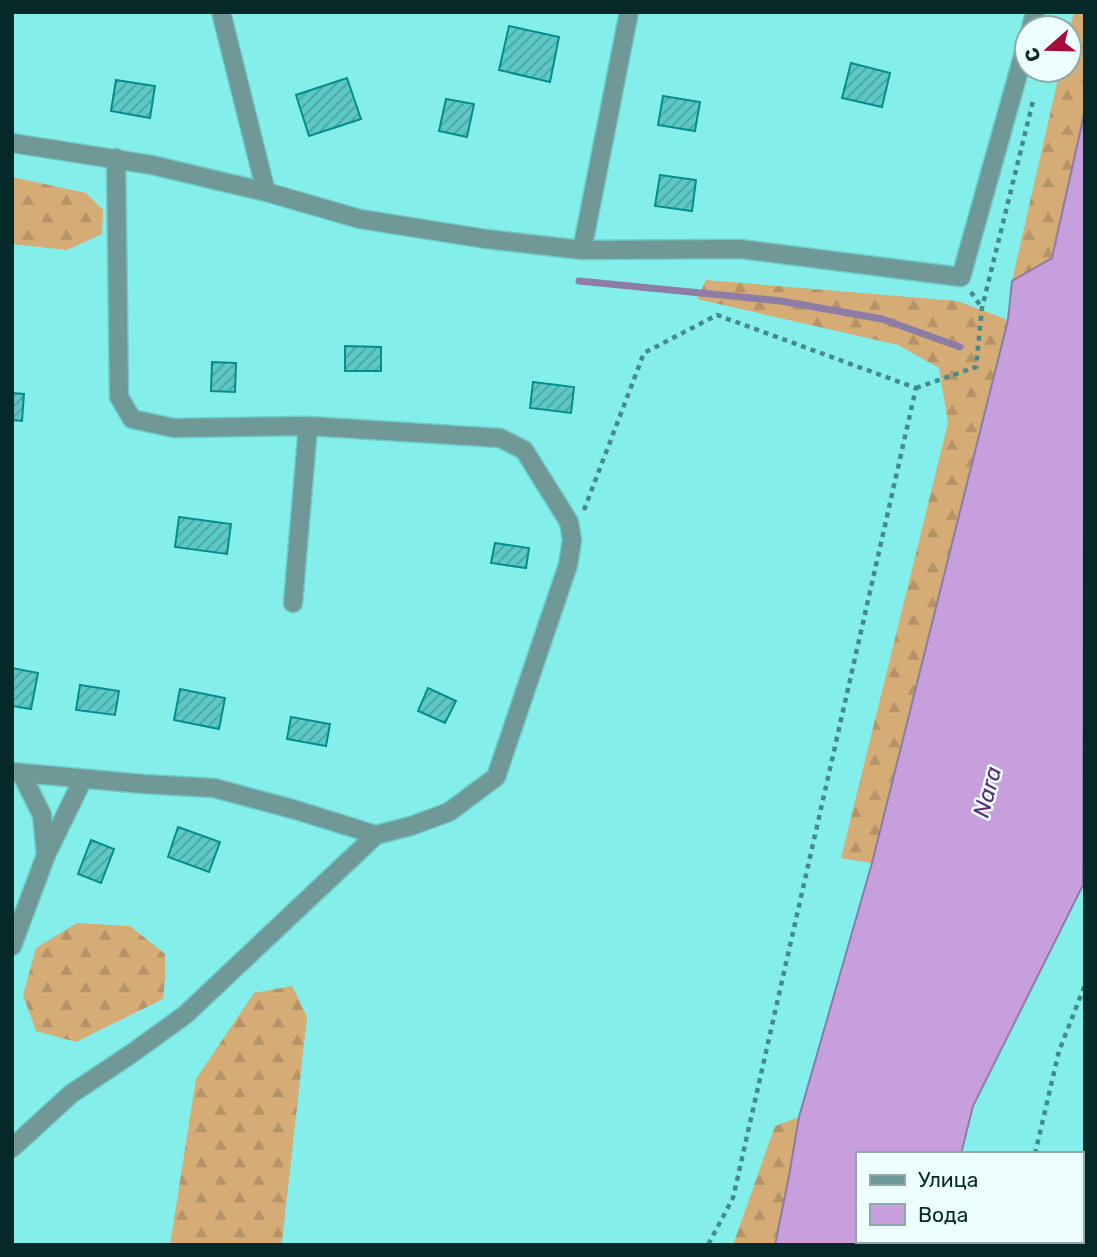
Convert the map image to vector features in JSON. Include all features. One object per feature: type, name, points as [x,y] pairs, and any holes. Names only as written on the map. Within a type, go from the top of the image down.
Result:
[{"type":"street","points":[[221,12],[266,192]]},
{"type":"street","points":[[582,250],[629,12]]},
{"type":"street","points":[[12,142],[152,164],[360,219],[486,239],[582,250],[740,249],[961,277],[1015,84]]},
{"type":"street","points":[[12,1149],[71,1094],[185,1015],[376,835],[411,826],[449,811],[496,777],[568,565],[572,540],[569,522],[524,450],[500,438],[307,426],[174,428],[132,419],[119,397],[116,158]]},
{"type":"street","points":[[293,603],[307,426]]},
{"type":"street","points":[[17,773],[214,788],[376,835]]},
{"type":"street","points":[[17,773],[42,815],[46,855]]},
{"type":"street","points":[[12,946],[46,855],[83,779]]},
{"type":"path","points":[[572,540],[644,353],[717,314],[916,388],[976,367],[982,308],[1035,96]]},
{"type":"path","points":[[708,1245],[733,1198],[916,388]]},
{"type":"path","points":[[1035,1152],[1059,1051],[1085,985]]},
{"type":"green space","points":[[1085,12],[1085,110],[1052,258],[1012,281],[1057,84],[1083,84],[1083,14],[1074,14]]},
{"type":"green space","points":[[12,177],[86,193],[103,210],[102,234],[67,250],[12,244]]},
{"type":"green space","points":[[706,280],[957,301],[1008,320],[872,863],[841,858],[948,423],[939,368],[898,345],[697,299]]},
{"type":"green space","points":[[77,923],[130,926],[165,954],[165,978],[163,999],[76,1042],[36,1031],[23,995],[36,948]]},
{"type":"green space","points":[[292,986],[307,1017],[282,1242],[279,1245],[170,1245],[196,1079],[254,993]]},
{"type":"green space","points":[[799,1117],[775,1245],[733,1245],[775,1126]]},
{"type":"water","name":"Nara","points":[[1085,110],[1083,885],[973,1106],[962,1152],[856,1152],[856,1243],[937,1245],[775,1245],[799,1117],[872,863],[1008,320],[1012,281],[1052,258]]},
{"type":"building","points":[[509,26],[559,37],[550,82],[499,70]]},
{"type":"building","points":[[851,63],[890,73],[882,107],[842,98]]},
{"type":"building","points":[[347,78],[361,119],[309,136],[296,95]]},
{"type":"building","points":[[116,80],[155,86],[150,118],[111,111]]},
{"type":"building","points":[[663,96],[700,102],[695,131],[658,125]]},
{"type":"building","points":[[446,99],[474,104],[467,137],[439,131]]},
{"type":"building","points":[[660,175],[696,180],[692,211],[655,206]]},
{"type":"building","points":[[345,346],[381,347],[381,371],[345,371]]},
{"type":"building","points":[[212,362],[236,363],[235,392],[211,391]]},
{"type":"building","points":[[533,382],[574,387],[571,413],[530,408]]},
{"type":"building","points":[[12,393],[24,394],[22,421],[12,420]]},
{"type":"building","points":[[179,517],[231,524],[227,554],[175,547]]},
{"type":"building","points":[[495,543],[529,548],[526,568],[491,563]]},
{"type":"building","points":[[12,668],[38,673],[31,709],[12,706]]},
{"type":"building","points":[[80,685],[119,691],[115,715],[76,710]]},
{"type":"building","points":[[428,688],[456,701],[445,723],[418,711]]},
{"type":"building","points":[[180,689],[225,698],[219,729],[174,720]]},
{"type":"building","points":[[291,717],[330,724],[326,746],[287,739]]},
{"type":"building","points":[[178,827],[220,842],[209,872],[168,857]]},
{"type":"building","points":[[91,840],[114,849],[101,883],[78,874]]},
{"type":"waterway","points":[[579,281],[781,301],[882,319],[960,347]]}]
